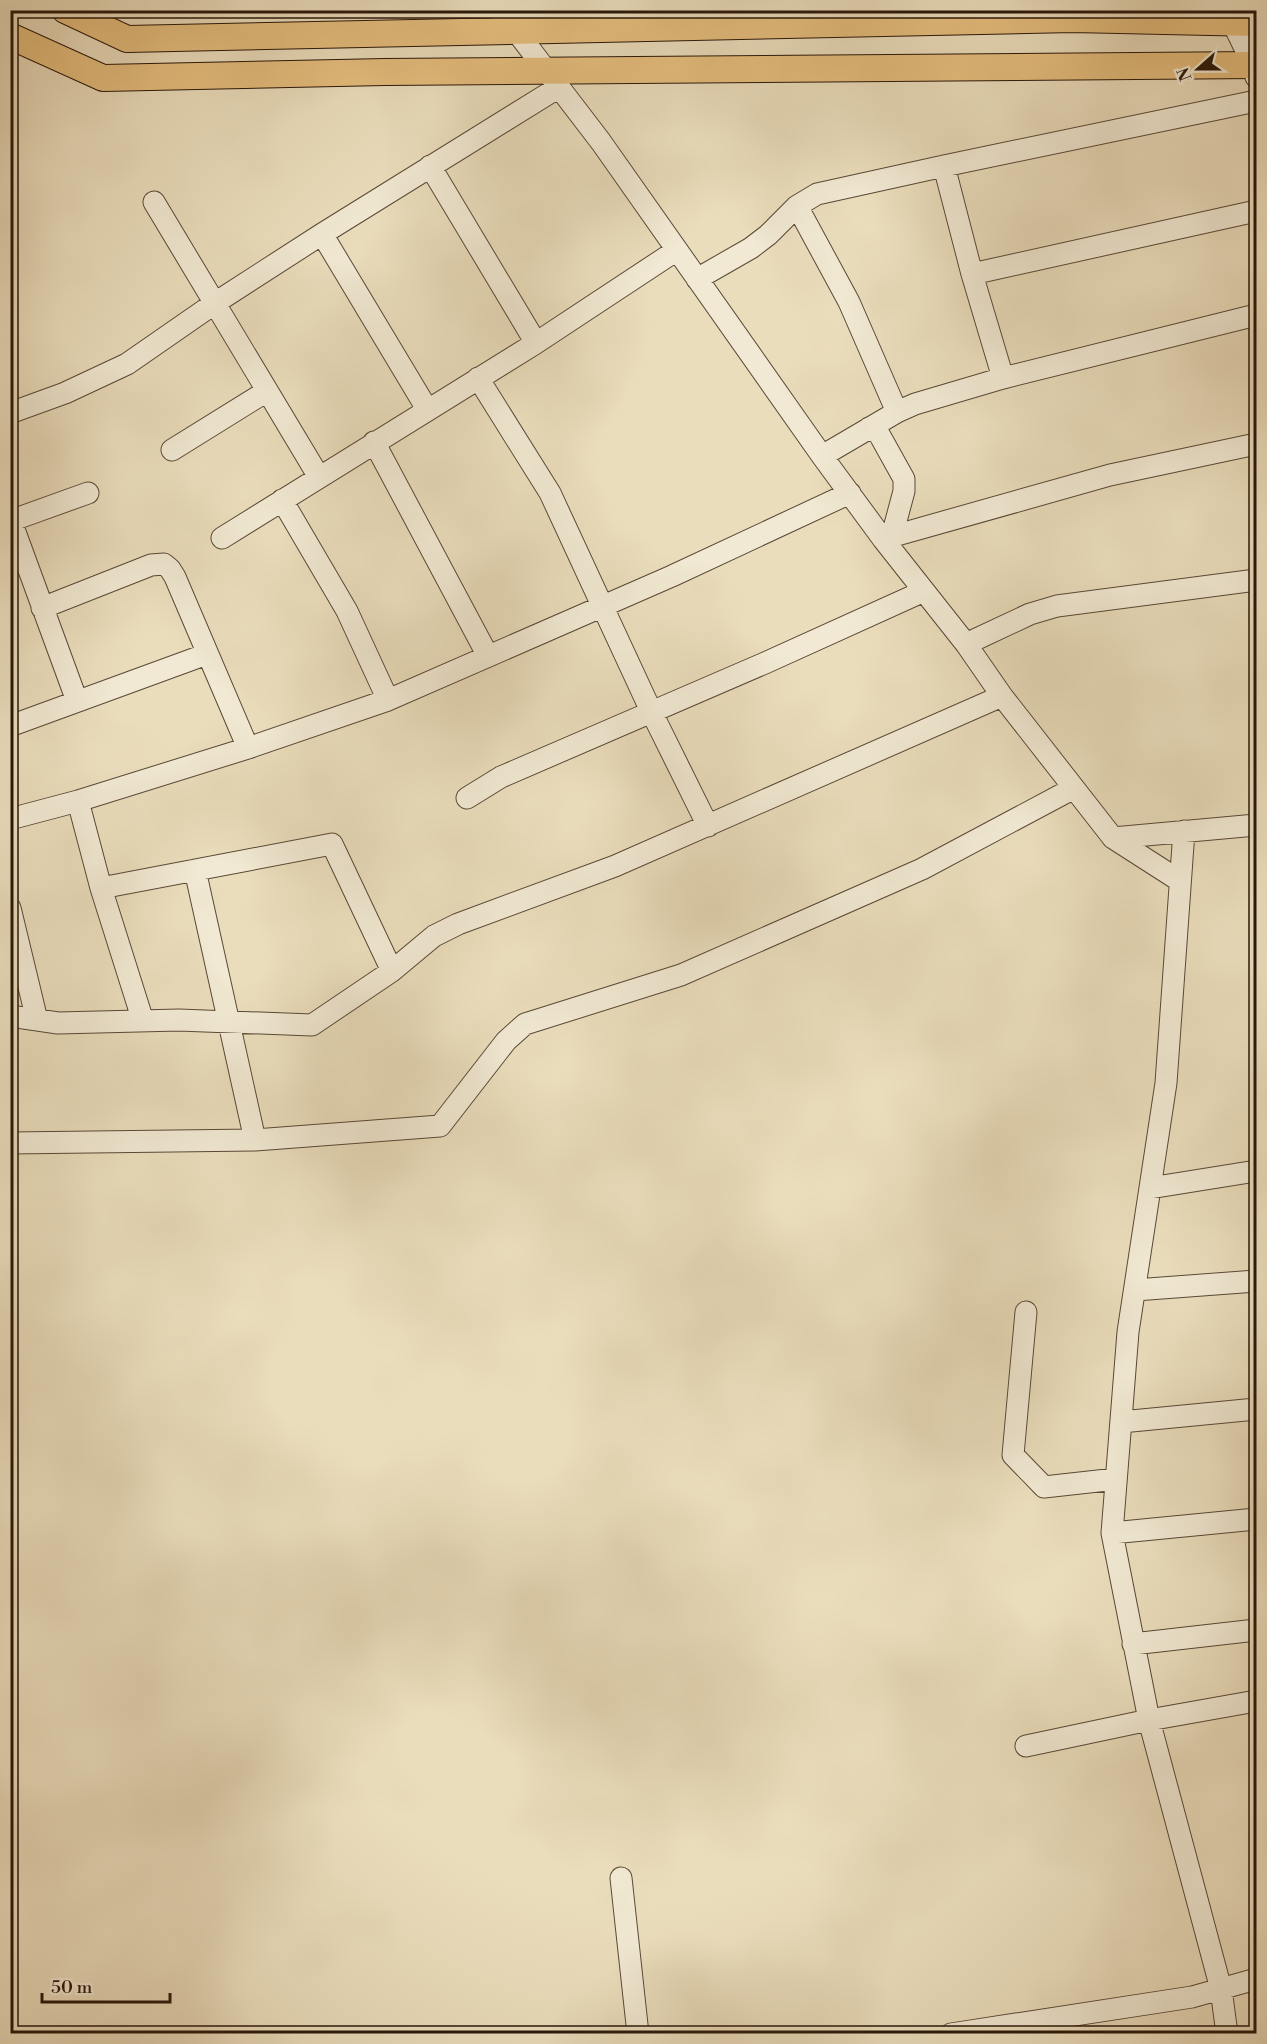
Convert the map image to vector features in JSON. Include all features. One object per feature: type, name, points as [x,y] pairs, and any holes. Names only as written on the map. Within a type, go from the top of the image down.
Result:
[{"type":"main road","points":[[65,10],[127,39],[1073,19],[1238,19]]},
{"type":"main road","points":[[10,36],[103,78],[552,79],[1255,69]]},
{"type":"street","points":[[500,10],[601,142],[822,456],[887,538],[1002,696],[1113,838],[1180,882]]},
{"type":"street","points":[[1238,19],[1255,69]]},
{"type":"street","points":[[10,413],[65,393],[127,364],[215,303],[430,166],[552,79]]},
{"type":"street","points":[[697,279],[751,248],[768,235],[797,206],[817,194],[1257,101]]},
{"type":"street","points":[[430,166],[536,343]]},
{"type":"street","points":[[944,166],[972,274],[1004,378]]},
{"type":"street","points":[[154,202],[319,477]]},
{"type":"street","points":[[797,206],[840,284],[897,412]]},
{"type":"street","points":[[972,274],[1257,211]]},
{"type":"street","points":[[322,234],[427,409]]},
{"type":"street","points":[[222,538],[536,343],[677,250]]},
{"type":"street","points":[[822,456],[897,412],[915,404],[1004,378],[1257,315]]},
{"type":"street","points":[[478,378],[550,493],[601,606],[708,826]]},
{"type":"street","points":[[172,450],[267,391]]},
{"type":"street","points":[[869,428],[879,434],[904,479],[904,491],[887,538]]},
{"type":"street","points":[[375,442],[488,656]]},
{"type":"street","points":[[887,538],[1110,475],[1257,444]]},
{"type":"street","points":[[77,701],[11,521],[88,493]]},
{"type":"street","points":[[10,819],[78,801],[248,748],[388,700],[672,576],[850,493]]},
{"type":"street","points":[[282,500],[347,610],[388,700]]},
{"type":"street","points":[[42,608],[151,566],[164,564],[175,577],[248,748]]},
{"type":"street","points":[[966,644],[1030,614],[1057,606],[1257,580]]},
{"type":"street","points":[[467,798],[501,777],[924,591]]},
{"type":"street","points":[[10,726],[207,654]]},
{"type":"street","points":[[10,1016],[58,1023],[143,1021],[312,1025],[392,971],[434,936],[458,924],[615,866],[1002,696]]},
{"type":"street","points":[[10,1143],[255,1140],[440,1126],[506,1041],[525,1024],[681,975],[922,869],[1074,788]]},
{"type":"street","points":[[78,801],[101,888],[143,1021]]},
{"type":"street","points":[[1113,838],[1257,825]]},
{"type":"street","points":[[1184,831],[1166,1083],[1128,1332],[1112,1533],[1149,1720],[1221,1989],[1227,2034]]},
{"type":"street","points":[[101,888],[332,844],[392,971]]},
{"type":"street","points":[[195,870],[255,1140]]},
{"type":"street","points":[[10,908],[37,1020]]},
{"type":"street","points":[[1150,1188],[1257,1171]]},
{"type":"street","points":[[1135,1290],[1257,1281]]},
{"type":"street","points":[[1026,1312],[1013,1455],[1044,1487],[1116,1479]]},
{"type":"street","points":[[1121,1422],[1257,1409]]},
{"type":"street","points":[[1112,1533],[1257,1519]]},
{"type":"street","points":[[1133,1644],[1257,1630]]},
{"type":"street","points":[[1026,1746],[1149,1720],[1257,1701]]},
{"type":"street","points":[[621,1878],[638,2034]]},
{"type":"street","points":[[951,2034],[1192,1997],[1257,1979]]}]
